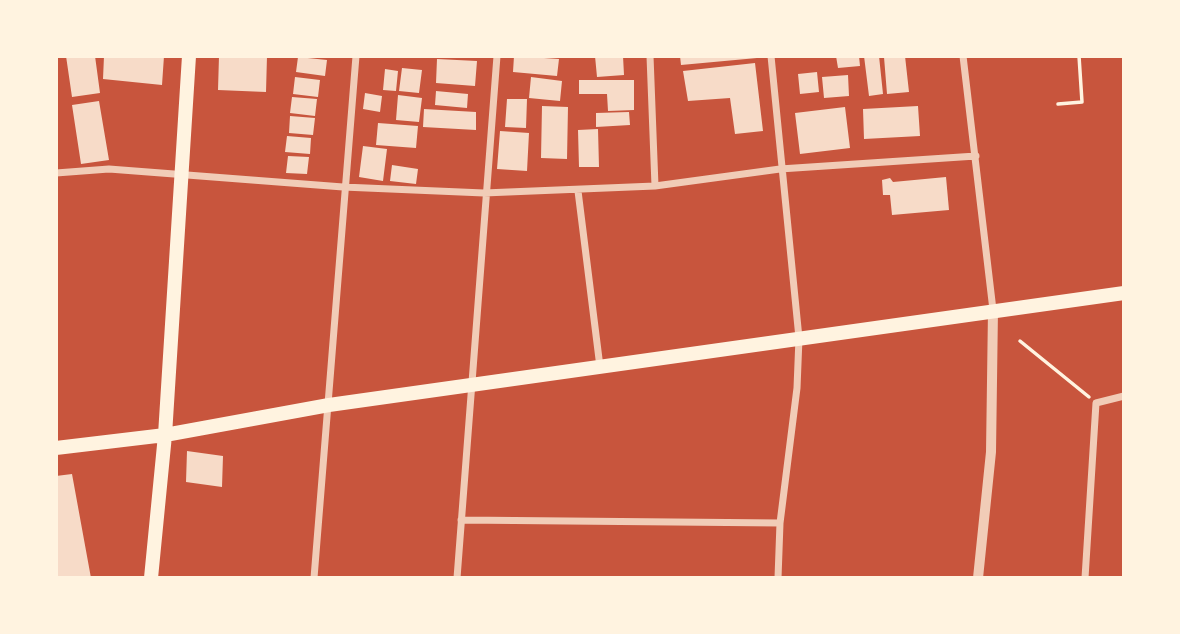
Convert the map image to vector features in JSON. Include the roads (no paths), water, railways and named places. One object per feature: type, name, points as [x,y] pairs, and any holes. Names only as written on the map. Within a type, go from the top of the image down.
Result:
[{"type":"main road","points":[[151,578],[165,435],[179,174],[189,56]]},
{"type":"main road","points":[[56,448],[165,435],[329,405],[1124,292]]},
{"type":"street","points":[[314,578],[329,405],[343,187],[356,56]]},
{"type":"street","points":[[457,578],[484,193],[497,56]]},
{"type":"street","points":[[650,56],[655,186]]},
{"type":"street","points":[[771,56],[780,169],[799,338],[797,388],[780,523],[778,578]]},
{"type":"street","points":[[963,56],[993,310],[991,452],[978,578]]},
{"type":"street","points":[[56,173],[109,169],[343,187],[484,193],[655,186],[780,169],[976,156]]},
{"type":"street","points":[[578,191],[601,368]]},
{"type":"street","points":[[1085,578],[1096,403],[1124,396]]},
{"type":"street","points":[[461,520],[780,523]]}]
